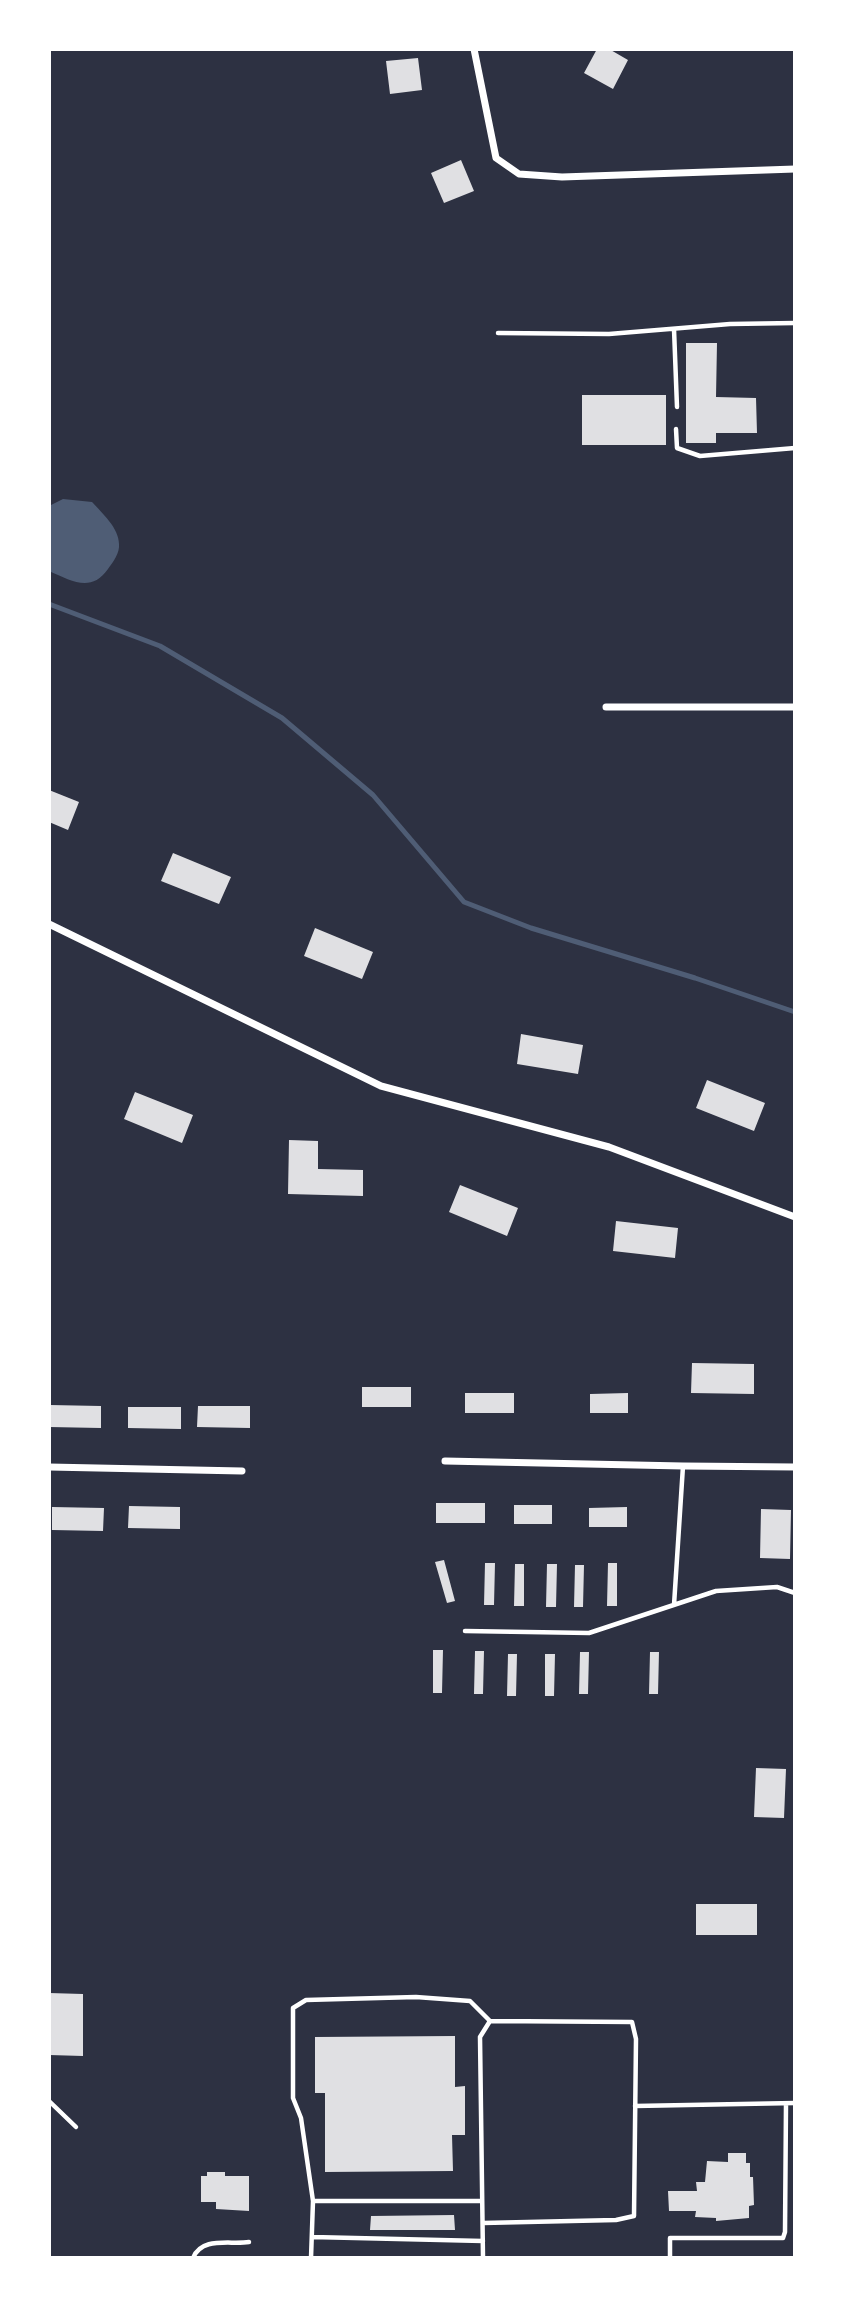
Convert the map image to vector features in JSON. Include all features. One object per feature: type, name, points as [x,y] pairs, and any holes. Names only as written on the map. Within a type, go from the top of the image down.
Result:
[{"type":"street","points":[[474,49],[496,158],[519,174],[562,177],[795,169]]},
{"type":"street","points":[[606,708],[795,707]]},
{"type":"street","points":[[49,924],[381,1086],[608,1147],[795,1217]]},
{"type":"street","points":[[445,1461],[795,1467]]},
{"type":"street","points":[[49,1467],[242,1471]]},
{"type":"lane","points":[[498,333],[608,334],[730,324],[795,323]]},
{"type":"lane","points":[[674,329],[677,407]]},
{"type":"lane","points":[[676,429],[677,448],[700,456],[795,448]]},
{"type":"lane","points":[[674,1605],[682,1466]]},
{"type":"lane","points":[[465,1631],[589,1633],[716,1591],[777,1587],[795,1593]]},
{"type":"lane","points":[[311,2258],[313,2201],[301,2118],[293,2098],[293,2008],[306,2000],[416,1997],[470,2001],[490,2021],[632,2022],[636,2039],[634,2216],[616,2220],[483,2223]]},
{"type":"lane","points":[[483,2258],[480,2037],[490,2021]]},
{"type":"lane","points":[[49,2101],[76,2127]]},
{"type":"lane","points":[[670,2258],[670,2238],[782,2238],[785,2232],[786,2104]]},
{"type":"lane","points":[[635,2106],[795,2104]]},
{"type":"lane","points":[[313,2201],[482,2201]]},
{"type":"lane","points":[[312,2236],[483,2241]]},
{"type":"lane","points":[[193,2258],[196,2250],[204,2244],[249,2242]]},
{"type":"water","points":[[63,499],[92,502],[116,532],[119,544],[117,554],[108,569],[95,581],[81,583],[49,571],[49,506]]},
{"type":"building","points":[[597,49],[609,49],[628,60],[613,89],[584,73]]},
{"type":"building","points":[[418,58],[422,90],[390,94],[386,61]]},
{"type":"building","points":[[461,160],[474,191],[444,203],[431,173]]},
{"type":"building","points":[[686,343],[717,343],[716,397],[756,398],[757,433],[716,433],[716,443],[686,443]]},
{"type":"building","points":[[582,395],[666,395],[666,445],[582,445]]},
{"type":"building","points":[[49,790],[79,802],[68,830],[49,822]]},
{"type":"building","points":[[173,853],[231,877],[219,904],[161,881]]},
{"type":"building","points":[[315,928],[373,952],[362,979],[304,956]]},
{"type":"building","points":[[521,1034],[583,1045],[578,1074],[517,1064]]},
{"type":"building","points":[[707,1080],[765,1103],[754,1131],[696,1108]]},
{"type":"building","points":[[135,1092],[193,1115],[182,1143],[124,1119]]},
{"type":"building","points":[[289,1140],[318,1141],[318,1169],[363,1170],[363,1196],[288,1194]]},
{"type":"building","points":[[460,1185],[518,1208],[507,1236],[449,1212]]},
{"type":"building","points":[[616,1221],[678,1228],[675,1258],[613,1251]]},
{"type":"building","points":[[692,1363],[754,1364],[754,1394],[691,1393]]},
{"type":"building","points":[[362,1387],[411,1387],[411,1407],[362,1407]]},
{"type":"building","points":[[465,1393],[514,1393],[514,1413],[465,1413]]},
{"type":"building","points":[[628,1393],[628,1413],[590,1413],[590,1394]]},
{"type":"building","points":[[50,1405],[101,1406],[101,1428],[49,1427]]},
{"type":"building","points":[[198,1406],[250,1406],[250,1428],[197,1427]]},
{"type":"building","points":[[128,1407],[181,1407],[181,1429],[128,1428]]},
{"type":"building","points":[[436,1503],[485,1503],[485,1523],[436,1523]]},
{"type":"building","points":[[514,1505],[552,1505],[552,1524],[514,1524]]},
{"type":"building","points":[[129,1506],[180,1507],[180,1529],[128,1528]]},
{"type":"building","points":[[52,1507],[104,1508],[103,1531],[52,1530]]},
{"type":"building","points":[[627,1507],[627,1527],[589,1527],[589,1508]]},
{"type":"building","points":[[761,1509],[791,1510],[790,1559],[760,1558]]},
{"type":"building","points":[[444,1560],[455,1601],[447,1603],[435,1562]]},
{"type":"building","points":[[485,1563],[495,1563],[494,1605],[484,1605]]},
{"type":"building","points":[[608,1563],[617,1563],[617,1606],[607,1606]]},
{"type":"building","points":[[515,1564],[524,1564],[524,1606],[514,1606]]},
{"type":"building","points":[[547,1564],[557,1564],[556,1607],[546,1607]]},
{"type":"building","points":[[575,1565],[584,1565],[583,1607],[574,1607]]},
{"type":"building","points":[[433,1650],[443,1650],[442,1693],[433,1693]]},
{"type":"building","points":[[475,1651],[484,1651],[483,1694],[474,1694]]},
{"type":"building","points":[[580,1652],[589,1652],[588,1694],[579,1694]]},
{"type":"building","points":[[650,1652],[659,1652],[658,1694],[649,1694]]},
{"type":"building","points":[[508,1654],[517,1654],[516,1696],[507,1696]]},
{"type":"building","points":[[545,1654],[555,1654],[554,1696],[545,1696]]},
{"type":"building","points":[[756,1768],[786,1769],[784,1818],[754,1817]]},
{"type":"building","points":[[696,1904],[757,1904],[757,1935],[696,1935]]},
{"type":"building","points":[[49,1993],[83,1994],[83,2056],[49,2055]]},
{"type":"building","points":[[455,2036],[455,2087],[465,2086],[465,2135],[452,2135],[453,2171],[325,2172],[325,2093],[315,2093],[315,2037]]},
{"type":"building","points":[[728,2153],[746,2153],[746,2163],[750,2163],[754,2205],[749,2206],[749,2218],[716,2221],[716,2218],[695,2217],[696,2211],[669,2211],[668,2191],[697,2191],[696,2182],[705,2182],[707,2161],[728,2162]]},
{"type":"building","points":[[207,2172],[225,2172],[225,2176],[249,2176],[249,2211],[216,2209],[216,2202],[201,2202],[201,2176],[207,2176]]},
{"type":"building","points":[[454,2215],[455,2230],[370,2230],[371,2216]]},
{"type":"waterway","points":[[49,604],[160,646],[282,718],[373,795],[464,902],[531,928],[795,1012]]}]
